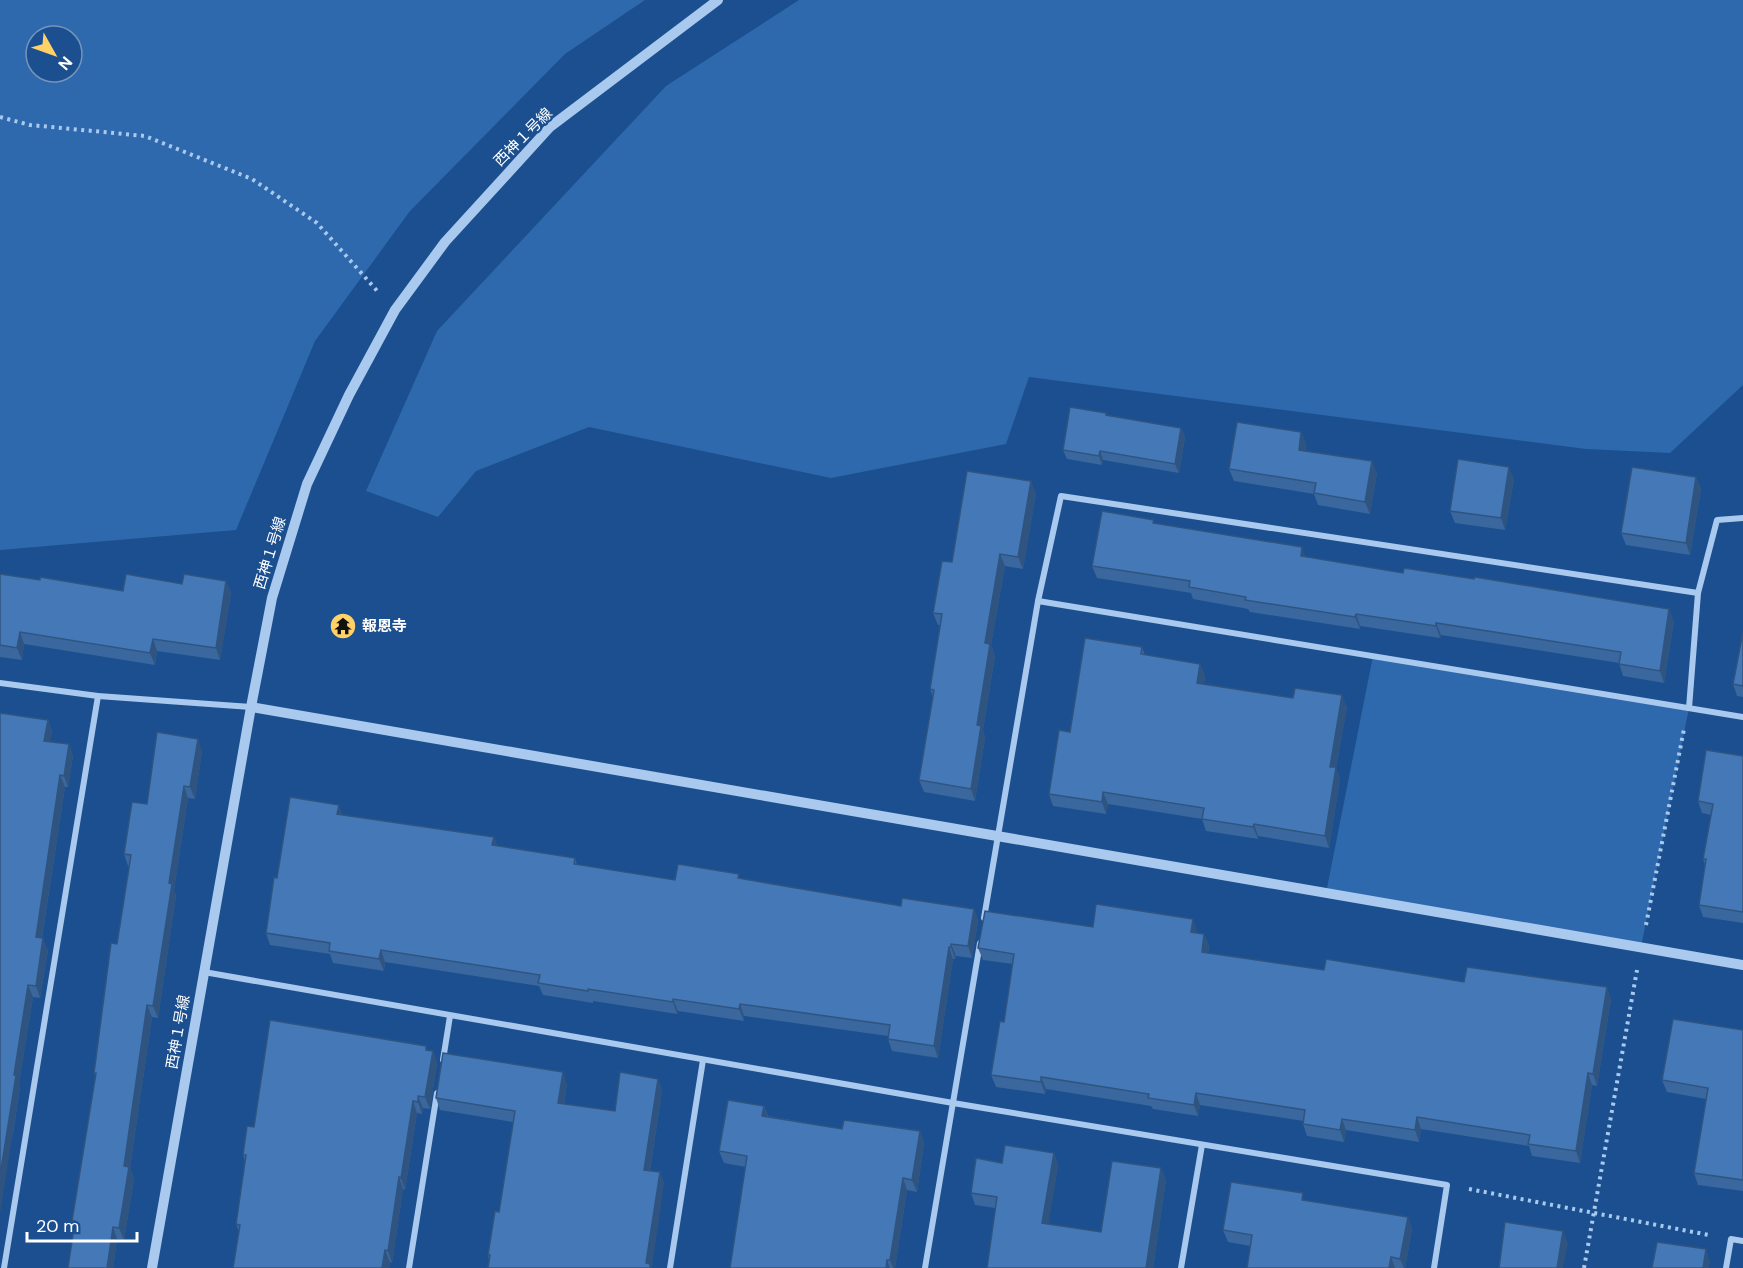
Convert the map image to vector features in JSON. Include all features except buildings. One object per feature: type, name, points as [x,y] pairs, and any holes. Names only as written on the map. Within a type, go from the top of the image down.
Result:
[{"type":"street","name":"西神１号線","points":[[152,1268],[272,598],[307,484],[349,395],[395,310],[445,242],[550,127],[718,0]]},
{"type":"street","points":[[982,929],[1038,601],[1061,496],[1698,593]]},
{"type":"street","points":[[1689,708],[1698,593],[1717,520],[1743,518]]},
{"type":"street","points":[[1038,601],[1743,717]]},
{"type":"street","points":[[0,683],[98,696],[251,707],[1743,965]]},
{"type":"street","points":[[4,1268],[98,696]]},
{"type":"street","points":[[925,1268],[980,941]]},
{"type":"street","points":[[204,972],[952,1103],[1447,1185],[1434,1268]]},
{"type":"street","points":[[441,1073],[450,1016]]},
{"type":"street","points":[[670,1268],[703,1060]]},
{"type":"street","points":[[410,1268],[439,1084]]},
{"type":"street","points":[[1182,1268],[1202,1144]]},
{"type":"street","points":[[1726,1268],[1731,1239],[1743,1241]]},
{"type":"path","points":[[0,117],[30,125],[145,136],[252,179],[317,223],[395,310]]},
{"type":"path","points":[[1584,1268],[1641,947],[1689,708]]},
{"type":"path","points":[[1447,1185],[1731,1239]]},
{"type":"shaded area","points":[[0,0],[645,0],[565,54],[410,211],[315,341],[236,530],[0,550]]},
{"type":"shaded area","points":[[799,0],[1743,0],[1743,385],[1670,453],[1586,449],[1029,377],[1006,444],[831,478],[589,427],[476,471],[438,517],[366,491],[437,331],[666,86]]},
{"type":"shaded area","points":[[1373,656],[1689,708],[1641,947],[1326,893]]},
{"type":"place","name":"報恩寺","points":[[343,626]]}]
